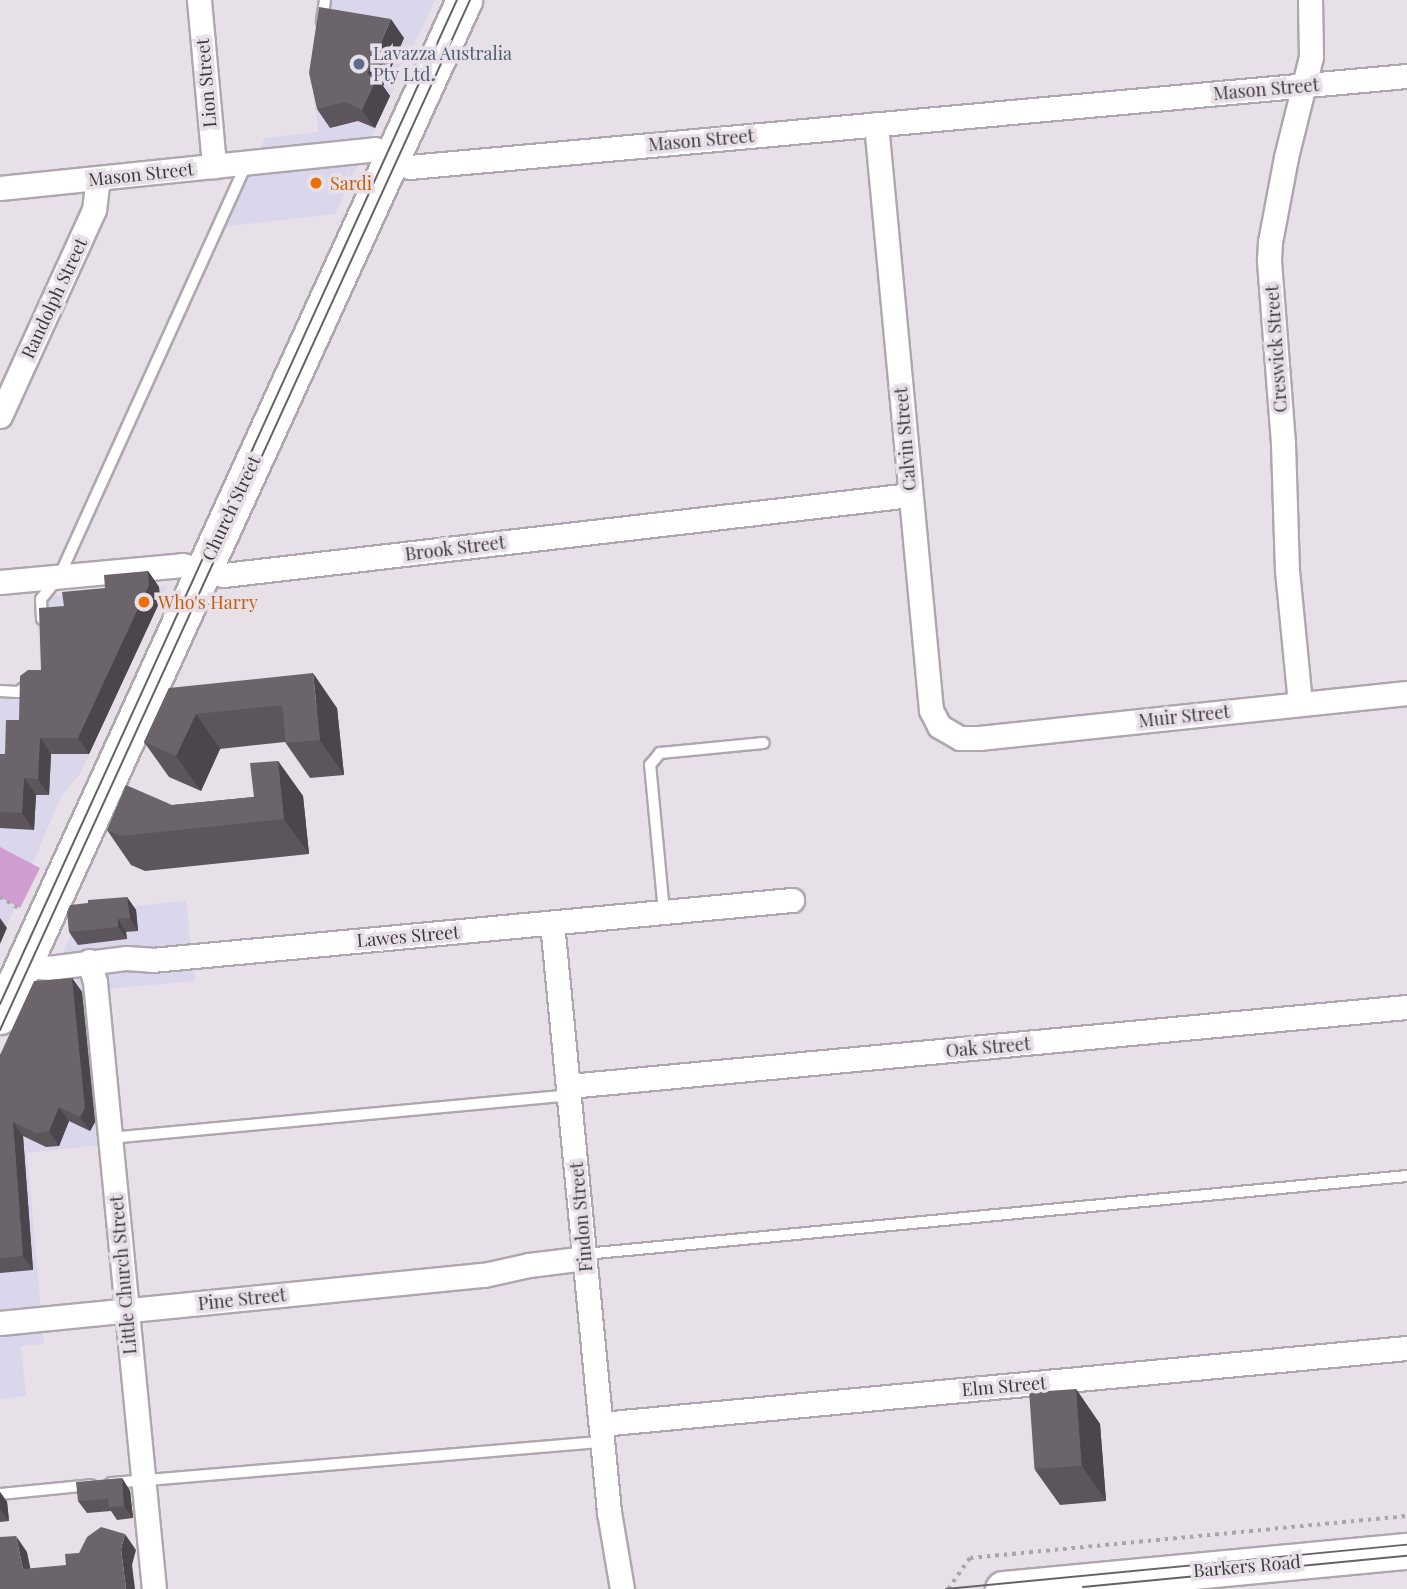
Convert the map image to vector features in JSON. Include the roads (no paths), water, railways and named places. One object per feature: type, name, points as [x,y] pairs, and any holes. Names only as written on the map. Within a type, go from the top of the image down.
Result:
[{"type":"main road","name":"Church Street","points":[[8,991],[464,0]]},
{"type":"main road","name":"Barkers Road","points":[[1003,1589],[1407,1551]]},
{"type":"street","name":"Lion Street","points":[[199,0],[214,166]]},
{"type":"street","name":"Creswick Street","points":[[1300,703],[1287,571],[1283,443],[1269,260],[1286,157],[1313,45],[1310,0]]},
{"type":"street","name":"Mason Street","points":[[0,188],[375,149],[410,167],[1407,76]]},
{"type":"street","name":"Calvin Street","points":[[876,124],[931,710],[939,726],[960,738]]},
{"type":"street","name":"Randolph Street","points":[[0,416],[94,210],[98,178]]},
{"type":"street","name":"Brook Street","points":[[0,582],[182,565],[224,575],[910,495]]},
{"type":"street","name":"Muir Street","points":[[960,738],[1407,692]]},
{"type":"street","name":"Lawes Street","points":[[8,991],[54,967],[89,961],[152,960],[792,900]]},
{"type":"street","name":"Findon Street","points":[[552,923],[609,1512],[622,1589]]},
{"type":"street","name":"Little Church Street","points":[[89,961],[95,982],[154,1589]]},
{"type":"street","name":"Oak Street","points":[[569,1091],[1407,1007]]},
{"type":"street","name":"Pine Street","points":[[0,1323],[484,1275],[529,1265],[586,1262]]},
{"type":"street","name":"Elm Street","points":[[602,1433],[1407,1348]]},
{"type":"street","name":"Findon Street","points":[[608,1589],[605,1559],[609,1512]]},
{"type":"lane","points":[[319,36],[326,0]]},
{"type":"lane","points":[[43,636],[41,598],[59,577],[247,162]]},
{"type":"lane","points":[[0,691],[18,692],[46,673]]},
{"type":"lane","points":[[664,912],[650,765],[660,753],[764,743]]},
{"type":"lane","points":[[109,1138],[569,1091]]},
{"type":"lane","points":[[586,1262],[1407,1176]]},
{"type":"lane","points":[[0,1494],[602,1433]]},
{"type":"tram line","points":[[0,1004],[457,0]]},
{"type":"tram line","points":[[0,1030],[470,0]]},
{"type":"tram line","points":[[946,1589],[1407,1545]]},
{"type":"tram line","points":[[1083,1587],[1407,1556]]},
{"type":"place","name":"Lavazza Australia Pty Ltd.","points":[[359,64]]},
{"type":"place","name":"Sardi","points":[[316,183]]},
{"type":"place","name":"Who's Harry","points":[[144,602]]}]
